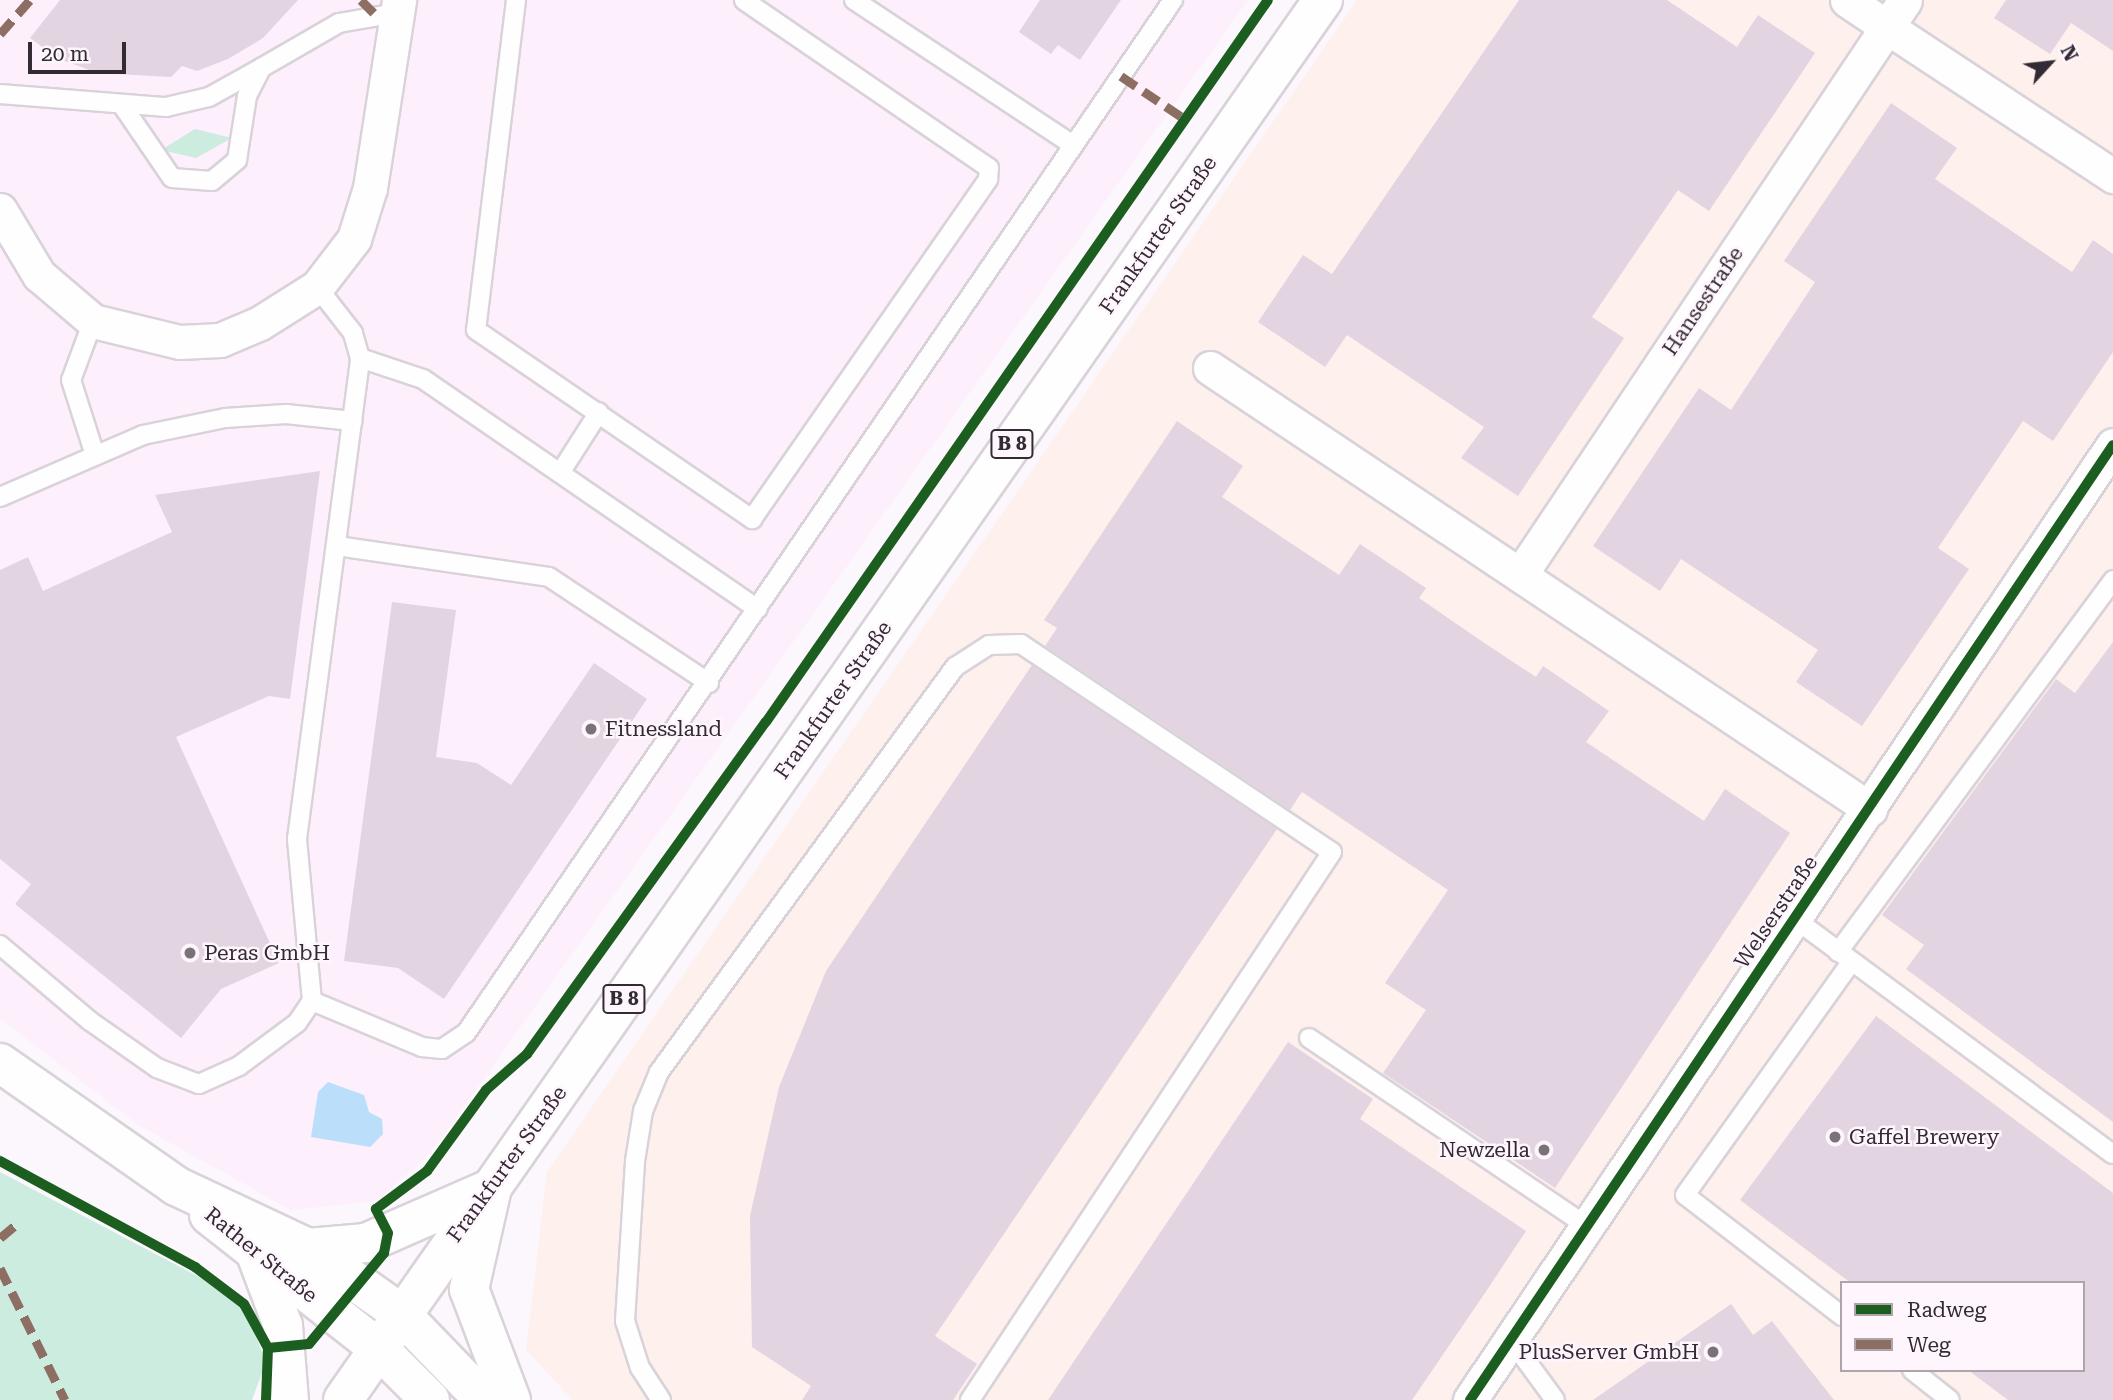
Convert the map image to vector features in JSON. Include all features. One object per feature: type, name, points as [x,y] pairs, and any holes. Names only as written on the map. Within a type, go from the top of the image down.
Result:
[{"type":"main road","name":"Frankfurter Straße","points":[[344,1400],[400,1313],[492,1188],[1323,0]]},
{"type":"main road","name":"Rather Straße","points":[[0,1063],[176,1186],[256,1254],[379,1349],[429,1400]]},
{"type":"main road","name":"Rather Straße","points":[[176,1186],[308,1248],[400,1313],[484,1400]]},
{"type":"main road","points":[[308,1248],[366,1243],[492,1188]]},
{"type":"main road","points":[[492,1188],[469,1289],[510,1400]]},
{"type":"main road","points":[[256,1254],[283,1325],[289,1400]]},
{"type":"street","points":[[1847,0],[2113,176]]},
{"type":"street","name":"Hansestraße","points":[[1520,575],[1905,0]]},
{"type":"street","points":[[0,210],[39,275],[93,321],[143,338],[220,340],[317,288],[354,239],[370,188],[398,6]]},
{"type":"street","points":[[1210,368],[1870,809]]},
{"type":"street","name":"Welserstraße","points":[[1470,1400],[2113,445]]},
{"type":"lane","points":[[516,0],[475,330],[599,412],[752,519],[988,179],[982,158],[744,0]]},
{"type":"lane","points":[[854,0],[1073,145]]},
{"type":"lane","points":[[312,1001],[422,1047],[442,1049],[466,1033],[709,683],[1173,0]]},
{"type":"lane","points":[[0,94],[166,107],[209,97],[339,23],[398,6]]},
{"type":"lane","points":[[122,105],[172,178],[212,181],[237,160],[247,96],[261,68]]},
{"type":"lane","points":[[0,945],[112,1037],[157,1068],[198,1084],[239,1066],[297,1023],[312,1001],[297,839],[360,358],[353,333],[317,288]]},
{"type":"lane","points":[[93,321],[71,380],[95,455]]},
{"type":"lane","points":[[360,358],[423,379],[758,608]]},
{"type":"lane","points":[[560,473],[599,412]]},
{"type":"lane","points":[[0,497],[143,435],[225,418],[286,414],[353,421]]},
{"type":"lane","points":[[337,546],[549,578],[709,683]]},
{"type":"lane","points":[[1840,1314],[1685,1195],[1845,957],[2113,580]]},
{"type":"lane","points":[[661,1400],[640,1368],[625,1321],[635,1161],[643,1111],[659,1072],[955,667],[989,645],[1021,644],[1332,852],[970,1400]]},
{"type":"lane","points":[[1795,919],[2113,1154]]},
{"type":"lane","points":[[1309,1038],[1587,1226]]},
{"type":"lane","points":[[1511,1340],[1555,1400]]},
{"type":"lane","points":[[1915,1372],[1950,1400]]},
{"type":"shaded area","points":[[0,0],[1248,0],[434,1149],[378,1201],[291,1210],[138,1125],[0,1018]]},
{"type":"shaded area","points":[[1357,0],[2113,0],[2113,1400],[573,1400],[526,1350],[547,1172]]},
{"type":"green space","points":[[195,129],[232,138],[196,158],[161,150]]},
{"type":"green space","points":[[0,1172],[201,1278],[246,1311],[266,1362],[252,1400],[0,1400]]},
{"type":"water","points":[[328,1082],[364,1095],[369,1112],[382,1119],[383,1134],[370,1147],[311,1137],[318,1092]]},
{"type":"building","points":[[60,0],[298,0],[263,38],[228,59],[197,71],[182,66],[171,77],[98,73],[59,59],[30,38]]},
{"type":"building","points":[[1040,0],[1121,0],[1080,60],[1058,45],[1051,54],[1019,32]]},
{"type":"building","points":[[1519,0],[1667,0],[1737,47],[1758,15],[1815,53],[1709,211],[1678,190],[1592,317],[1624,338],[1518,496],[1461,458],[1484,427],[1347,335],[1325,367],[1258,322],[1303,255],[1332,274]]},
{"type":"building","points":[[2006,0],[2113,0],[2113,51],[2071,23],[2050,54],[1994,18]]},
{"type":"building","points":[[1891,103],[1957,148],[1935,179],[2072,272],[2093,240],[2113,254],[2113,352],[2053,441],[2023,421],[1938,548],[1969,569],[1862,726],[1796,682],[1818,650],[1681,559],[1660,591],[1593,546],[1699,388],[1731,410],[1815,282],[1784,261]]},
{"type":"building","points":[[1177,421],[1243,466],[1222,497],[1280,536],[1339,575],[1360,544],[1426,588],[1419,598],[1477,638],[1536,677],[1543,666],[1609,711],[1586,742],[1704,821],[1725,789],[1790,833],[1555,1188],[1383,1073],[1426,1010],[1385,983],[1448,890],[1302,792],[1290,810],[1045,646],[1057,628],[1044,620]]},
{"type":"building","points":[[320,471],[290,699],[269,696],[176,737],[279,963],[221,989],[181,1038],[15,904],[31,884],[0,859],[0,570],[28,557],[43,591],[172,532],[155,495]]},
{"type":"building","points":[[392,602],[456,610],[436,757],[477,763],[511,785],[594,663],[647,699],[444,999],[398,968],[344,961]]},
{"type":"building","points":[[2113,642],[2113,1122],[1906,969],[1924,945],[1882,915],[2056,679],[2075,693]]},
{"type":"building","points":[[1032,665],[1277,829],[935,1336],[977,1364],[953,1400],[802,1400],[811,1386],[752,1347],[750,1216],[779,1087],[826,971]]},
{"type":"building","points":[[1876,1016],[2113,1193],[2113,1400],[2008,1400],[1971,1372],[2085,1372],[2085,1281],[1848,1281],[1740,1200]]},
{"type":"building","points":[[1288,1042],[1373,1099],[1360,1119],[1526,1231],[1487,1290],[1412,1400],[1048,1400]]},
{"type":"building","name":"PlusServer GmbH","points":[[1731,1304],[1753,1335],[1772,1321],[1834,1400],[1593,1400]]},
{"type":"marked path","points":[[0,34],[30,0]]},
{"type":"marked path","points":[[361,0],[377,16]]},
{"type":"marked path","points":[[1121,76],[1185,119]]},
{"type":"marked path","points":[[0,1238],[19,1222]]},
{"type":"marked path","points":[[0,1268],[65,1400]]},
{"type":"cycle path","points":[[266,1400],[268,1348],[309,1344],[384,1253],[388,1233],[376,1209],[427,1171],[486,1090],[527,1054],[766,722],[1268,0]]},
{"type":"cycle path","points":[[1470,1400],[2113,445]]},
{"type":"cycle path","points":[[0,1161],[195,1267],[244,1304],[268,1348]]},
{"type":"place","name":"Fitnessland","points":[[591,729]]},
{"type":"place","name":"Peras GmbH","points":[[190,953]]},
{"type":"place","name":"Gaffel Brewery","points":[[1835,1137]]},
{"type":"place","name":"Newzella","points":[[1544,1150]]},
{"type":"place","name":"PlusServer GmbH","points":[[1713,1352]]}]
